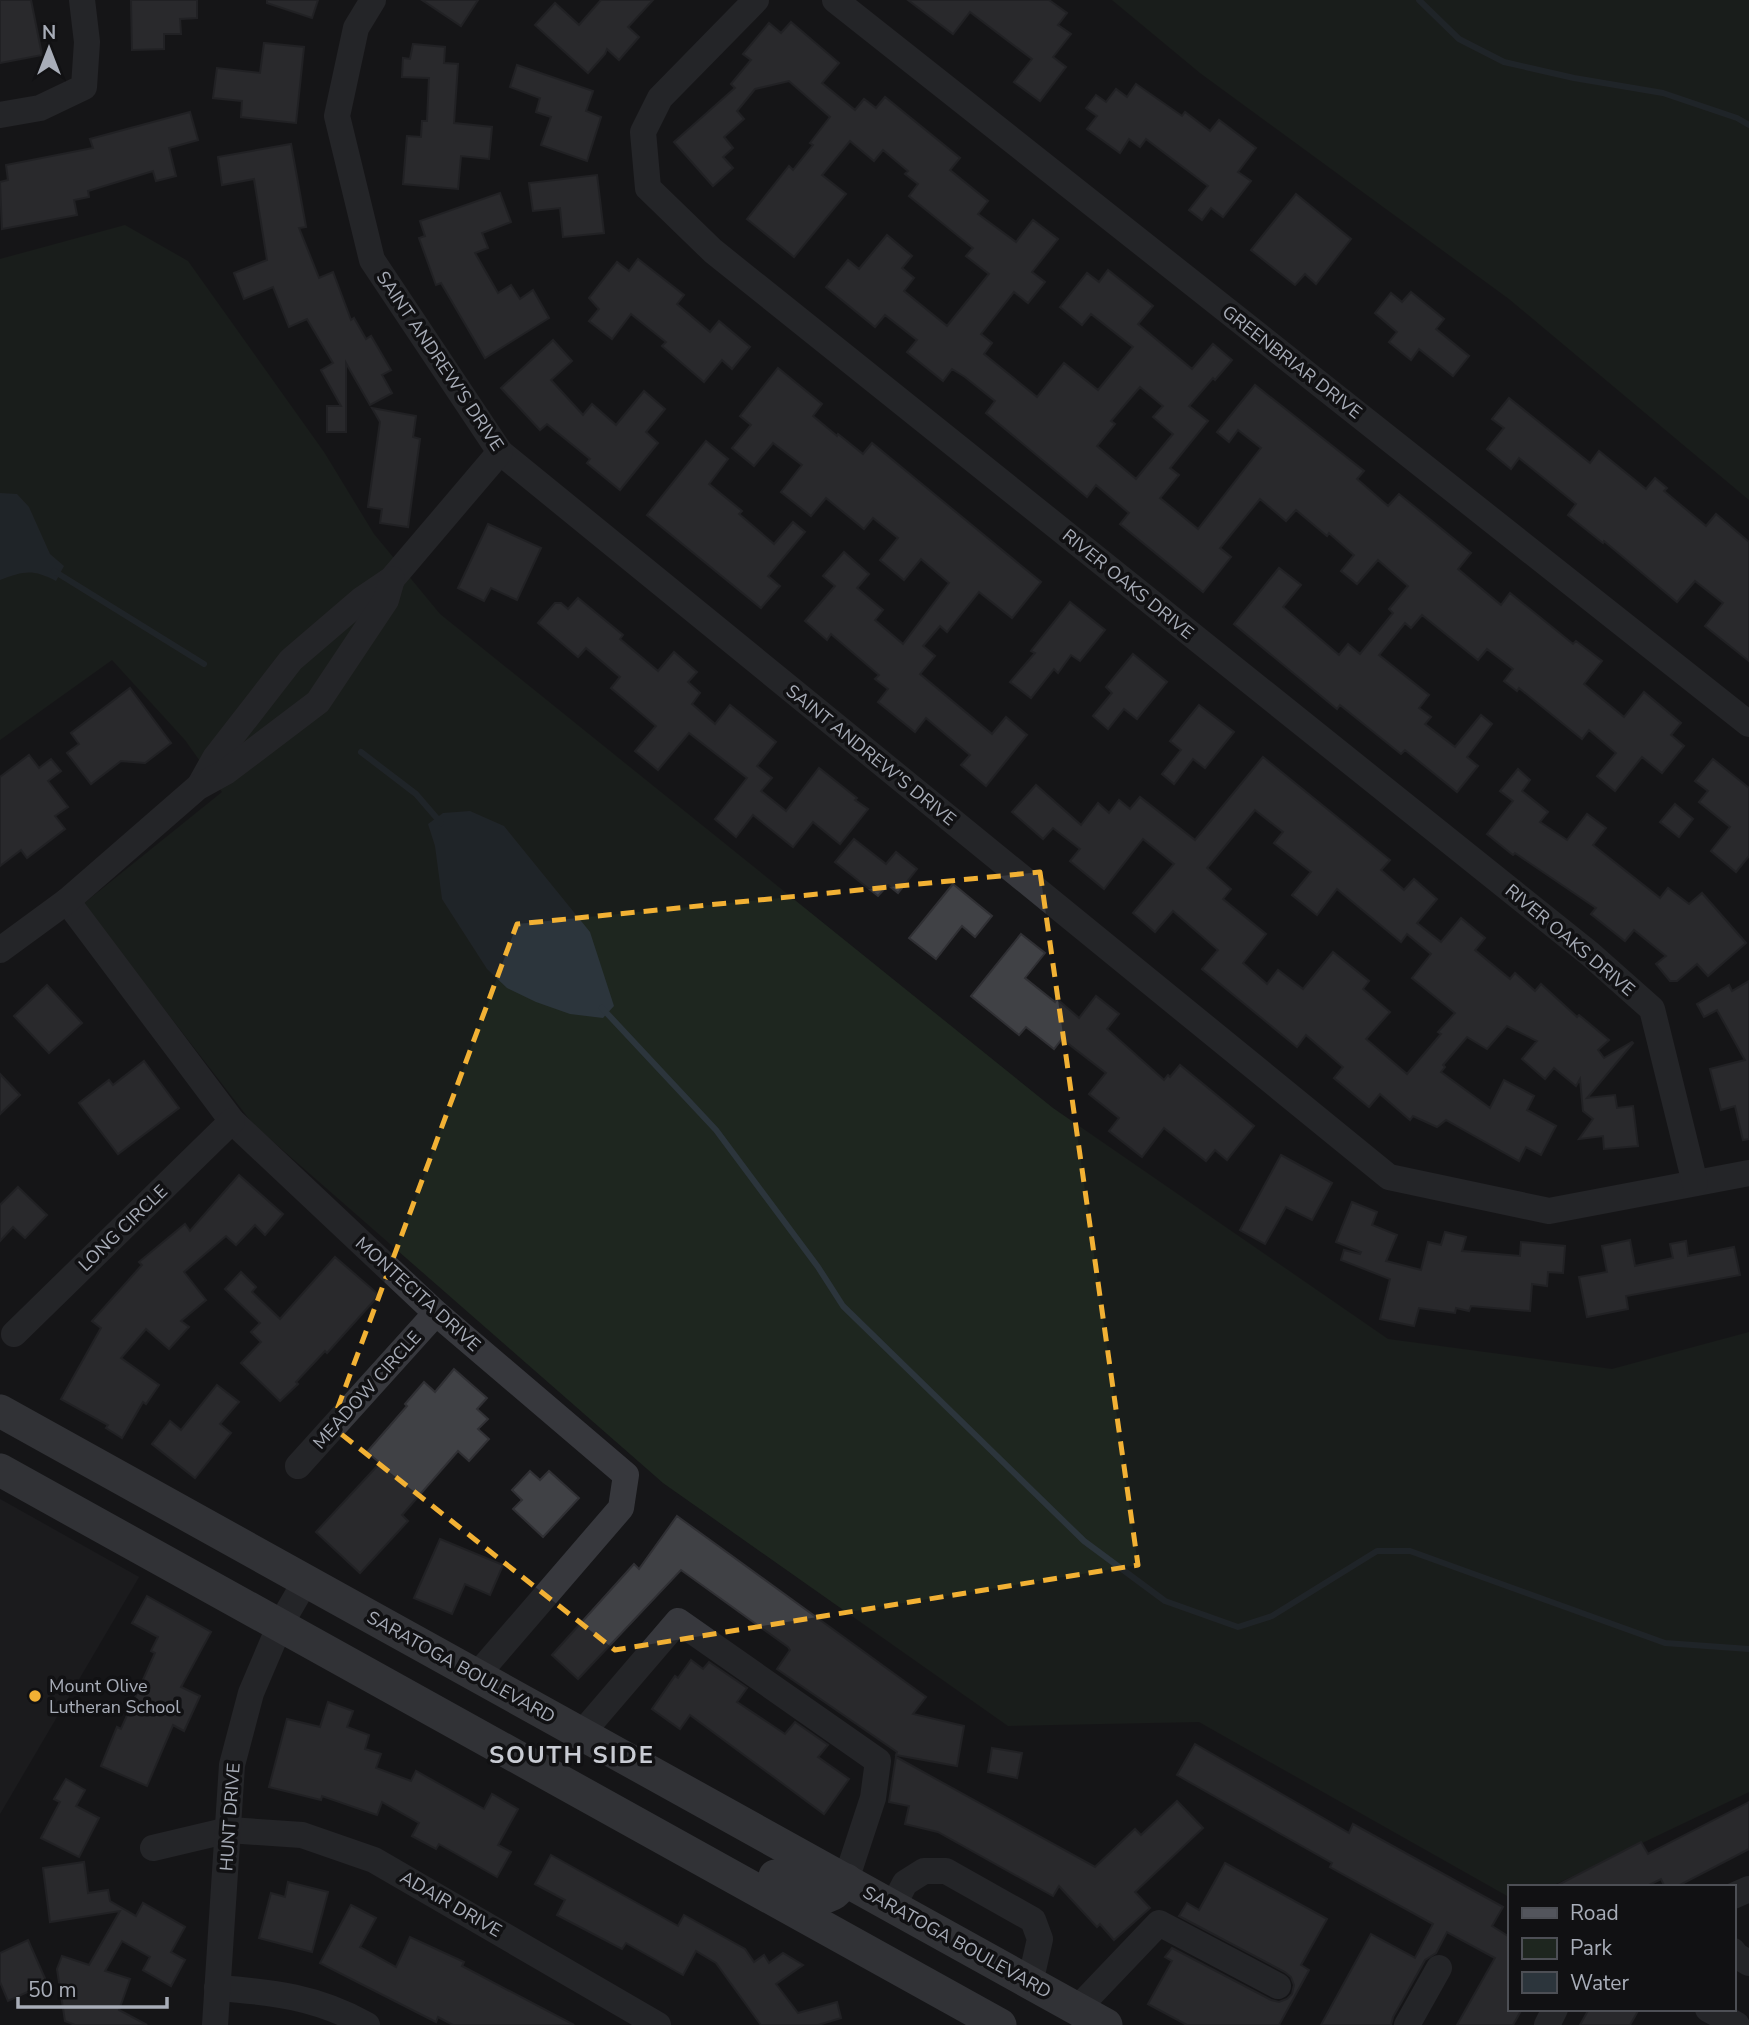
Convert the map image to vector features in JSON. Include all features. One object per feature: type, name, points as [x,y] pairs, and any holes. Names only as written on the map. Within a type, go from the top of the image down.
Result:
[{"type":"main road","name":"SARATOGA BOULEVARD","points":[[0,1411],[1092,2017]]},
{"type":"main road","points":[[0,1470],[643,1826],[964,2017],[1000,2025]]},
{"type":"main road","points":[[643,1826],[726,1849],[805,1892],[821,1896],[832,1894],[846,1880]]},
{"type":"street","points":[[0,115],[40,108],[84,87],[87,42],[82,0]]},
{"type":"street","name":"SAINT ANDREW'S DRIVE","points":[[373,0],[356,28],[337,116],[372,260],[500,452],[1389,1177],[1549,1212],[1695,1183]]},
{"type":"street","name":"RIVER OAKS DRIVE","points":[[756,0],[660,97],[643,132],[648,188],[713,251],[1590,954],[1652,1009],[1695,1183]]},
{"type":"street","name":"GREENBRIAR DRIVE","points":[[835,0],[1749,724]]},
{"type":"street","points":[[198,787],[215,758],[291,660],[361,600],[392,579],[500,452]]},
{"type":"street","points":[[0,950],[67,901],[198,787],[227,771],[318,702],[386,600],[392,579]]},
{"type":"street","name":"MONTECITA DRIVE","points":[[67,901],[232,1121],[436,1313],[626,1475],[621,1508],[477,1675]]},
{"type":"street","name":"LONG CIRCLE","points":[[14,1334],[232,1121]]},
{"type":"street","points":[[1695,1183],[1749,1173]]},
{"type":"street","name":"MEADOW CIRCLE","points":[[298,1466],[436,1313]]},
{"type":"street","name":"HUNT DRIVE","points":[[215,2025],[232,1765],[251,1693],[280,1625],[305,1582]]},
{"type":"street","points":[[582,1733],[678,1621],[878,1760],[873,1798],[846,1880]]},
{"type":"street","name":"ADAIR DRIVE","points":[[153,1849],[229,1830],[302,1835],[374,1860],[658,2025]]},
{"type":"street","points":[[893,1906],[905,1883],[924,1871],[946,1871],[1033,1920],[1040,1939],[1030,1983]]},
{"type":"street","points":[[1092,2017],[1160,1923],[1278,1986]]},
{"type":"street","points":[[1407,2025],[1439,1968]]},
{"type":"street","points":[[217,1988],[274,1992],[339,2009],[367,2025]]},
{"type":"street","points":[[1712,2011],[1737,2025]]},
{"type":"highlighted area","points":[[1040,872],[1138,1565],[615,1650],[331,1426],[517,924]]},
{"type":"shaded area","name":"Mount Olive Lutheran School","points":[[0,1499],[139,1577],[0,1814]]},
{"type":"green space","points":[[1112,0],[1749,0],[1749,500],[1509,299],[1200,73]]},
{"type":"green space","points":[[125,225],[188,261],[324,452],[374,534],[440,614],[1053,1108],[1388,1339],[1612,1369],[1749,1332],[1749,1792],[1554,1885],[1508,1885],[1508,1896],[1199,1722],[1008,1726],[663,1483],[253,1124],[83,904],[222,792],[185,740],[112,660],[0,740],[0,259]]},
{"type":"water","points":[[0,493],[17,494],[29,507],[50,554],[64,566],[56,581],[28,573],[0,580]]},
{"type":"water","points":[[470,811],[504,826],[590,932],[614,1006],[603,1018],[570,1014],[507,988],[487,969],[442,899],[435,846],[428,824],[443,813]]},
{"type":"building","points":[[0,0],[31,0],[42,55],[0,63]]},
{"type":"building","points":[[131,0],[197,0],[197,18],[180,19],[181,34],[164,34],[164,49],[132,50]]},
{"type":"building","points":[[267,0],[318,0],[312,18],[267,3]]},
{"type":"building","points":[[422,0],[478,0],[461,26]]},
{"type":"building","points":[[601,0],[653,0],[628,27],[639,37],[619,60],[607,49],[588,73],[535,25],[555,3],[579,25]]},
{"type":"building","points":[[908,0],[1049,0],[1067,13],[1058,25],[1071,34],[1053,57],[1066,67],[1040,101],[1014,82],[1032,59],[970,12],[953,34]]},
{"type":"building","points":[[791,22],[839,63],[822,83],[855,110],[864,99],[876,108],[885,97],[960,158],[950,170],[988,201],[978,214],[1016,242],[1033,220],[1058,239],[1032,272],[1045,282],[1028,303],[1014,292],[981,334],[992,343],[984,354],[1037,397],[1064,363],[1098,390],[1133,347],[1091,314],[1082,325],[1060,307],[1087,273],[1099,282],[1108,270],[1153,306],[1138,324],[1192,369],[1213,344],[1232,360],[1189,406],[1208,421],[1170,468],[1179,475],[1160,498],[1198,529],[1261,448],[1238,430],[1229,442],[1217,432],[1255,385],[1364,471],[1357,479],[1388,506],[1399,494],[1471,553],[1458,569],[1501,605],[1510,593],[1573,644],[1576,641],[1602,661],[1584,684],[1624,717],[1644,692],[1681,723],[1671,735],[1684,746],[1662,773],[1642,757],[1615,791],[1597,776],[1616,753],[1589,730],[1582,739],[1519,688],[1517,691],[1504,681],[1513,669],[1487,649],[1478,660],[1422,615],[1411,628],[1405,623],[1379,655],[1429,695],[1419,708],[1431,717],[1425,724],[1455,747],[1481,715],[1492,724],[1467,757],[1478,766],[1457,792],[1405,750],[1401,754],[1340,705],[1337,709],[1234,624],[1279,568],[1301,585],[1283,607],[1339,655],[1348,644],[1360,654],[1393,613],[1389,609],[1408,586],[1378,560],[1357,584],[1341,571],[1354,555],[1329,533],[1327,536],[1296,510],[1286,521],[1260,499],[1220,548],[1231,557],[1203,592],[1120,524],[1129,513],[1096,485],[1087,497],[986,413],[995,401],[952,369],[943,381],[907,352],[917,340],[885,315],[875,327],[826,287],[848,260],[859,269],[887,235],[912,256],[902,268],[914,278],[904,291],[947,326],[989,274],[966,256],[973,248],[909,196],[918,184],[905,174],[908,171],[883,150],[874,161],[850,141],[822,175],[846,194],[794,257],[747,219],[789,166],[793,170],[830,117],[789,81],[755,89],[737,111],[744,119],[724,137],[733,148],[723,157],[733,168],[713,186],[674,142],[735,88],[731,84],[751,60],[743,54],[769,23],[781,33]],"holes":[[[1140,387],[1163,406],[1153,417],[1173,434],[1136,479],[1097,446],[1115,424],[1111,421]]]},
{"type":"building","points":[[264,43],[304,47],[296,123],[241,117],[242,101],[213,98],[217,68],[260,73]]},
{"type":"building","points":[[413,44],[445,47],[444,63],[458,64],[454,123],[492,127],[489,159],[461,156],[458,189],[403,184],[407,136],[421,137],[422,121],[427,121],[429,78],[402,77],[403,58],[410,59]]},
{"type":"building","points":[[517,65],[593,91],[586,111],[601,117],[587,161],[541,145],[551,117],[536,112],[540,98],[510,87]]},
{"type":"building","points":[[1136,84],[1182,116],[1185,112],[1210,131],[1219,120],[1256,148],[1238,172],[1251,181],[1223,217],[1211,208],[1202,220],[1189,210],[1208,186],[1146,139],[1140,147],[1129,139],[1120,153],[1087,129],[1097,116],[1086,108],[1096,95],[1106,102],[1116,89],[1127,97]]},
{"type":"building","points":[[190,112],[198,140],[169,148],[176,176],[156,181],[153,171],[88,191],[89,197],[74,200],[77,215],[2,229],[0,182],[8,180],[6,165],[93,148],[90,139]]},
{"type":"building","points":[[291,144],[306,227],[299,228],[319,278],[333,272],[351,320],[354,318],[366,339],[371,336],[391,370],[382,375],[392,393],[370,405],[346,363],[346,432],[327,432],[327,406],[341,406],[321,370],[333,363],[307,319],[289,327],[273,287],[244,299],[234,273],[267,260],[254,179],[222,185],[218,157]]},
{"type":"building","points":[[597,175],[604,233],[563,237],[560,208],[533,211],[529,183]]},
{"type":"building","points":[[500,193],[511,222],[482,233],[488,248],[475,253],[498,293],[511,285],[520,299],[533,290],[549,318],[485,358],[441,283],[436,285],[419,238],[425,236],[420,221]]},
{"type":"building","points":[[1296,194],[1351,239],[1316,284],[1305,274],[1295,285],[1251,250]]},
{"type":"building","points":[[638,259],[684,295],[677,304],[710,332],[719,321],[750,347],[732,369],[722,360],[704,382],[662,346],[666,342],[631,314],[612,339],[589,321],[599,309],[589,298],[617,262],[629,271]]},
{"type":"building","points":[[1411,292],[1444,319],[1436,329],[1469,356],[1453,376],[1419,349],[1411,360],[1389,342],[1397,332],[1375,313],[1391,293],[1402,302]]},
{"type":"building","points":[[553,340],[572,361],[551,380],[583,415],[592,404],[616,425],[644,391],[665,409],[646,432],[658,443],[620,490],[587,463],[590,459],[547,424],[540,430],[501,388]]},
{"type":"building","points":[[778,368],[822,404],[813,416],[837,436],[838,434],[863,454],[872,443],[1041,582],[1012,618],[979,592],[947,632],[940,626],[923,646],[935,656],[920,674],[992,734],[1006,717],[1027,735],[986,786],[961,765],[970,755],[926,718],[915,732],[878,702],[888,689],[875,679],[879,675],[831,634],[827,640],[805,621],[835,586],[823,576],[844,552],[869,574],[857,588],[883,610],[875,620],[903,644],[949,583],[921,559],[904,580],[880,560],[898,538],[873,518],[864,529],[826,498],[811,516],[781,492],[802,465],[773,443],[754,466],[732,448],[751,425],[740,416]]},
{"type":"building","points":[[1509,398],[1590,463],[1599,451],[1646,489],[1655,478],[1667,488],[1664,491],[1706,526],[1716,514],[1749,542],[1749,661],[1705,626],[1723,603],[1695,581],[1677,602],[1604,541],[1603,543],[1568,515],[1576,504],[1519,458],[1511,469],[1487,449],[1504,428],[1492,419]]},
{"type":"building","points":[[372,408],[416,416],[413,437],[420,439],[408,527],[380,523],[382,509],[368,507],[380,422]]},
{"type":"building","points":[[706,441],[728,459],[709,484],[742,511],[739,514],[774,544],[793,522],[805,532],[768,576],[780,586],[761,608],[647,515]]},
{"type":"building","points":[[488,524],[541,548],[517,600],[491,588],[484,601],[458,588]]},
{"type":"building","points":[[578,598],[623,635],[620,639],[658,671],[674,652],[697,672],[688,682],[700,693],[692,704],[715,724],[730,705],[776,742],[757,766],[772,778],[761,791],[786,811],[819,768],[857,798],[855,800],[868,809],[840,844],[813,822],[793,847],[753,815],[736,837],[715,819],[747,778],[689,733],[658,770],[635,751],[656,726],[611,688],[620,677],[586,648],[578,657],[538,623],[555,603],[561,603],[568,609]]},
{"type":"building","points":[[1070,602],[1105,630],[1080,661],[1071,655],[1058,673],[1054,669],[1031,698],[1010,682],[1035,653],[1031,651]]},
{"type":"building","points":[[1133,654],[1167,682],[1137,719],[1124,709],[1108,729],[1093,716],[1112,693],[1106,687]]},
{"type":"building","points":[[130,688],[171,743],[145,763],[121,761],[91,784],[67,753],[79,744],[71,733]]},
{"type":"building","points":[[1199,705],[1234,732],[1205,768],[1193,759],[1174,784],[1162,774],[1181,750],[1170,741]]},
{"type":"building","points":[[29,755],[39,768],[51,759],[61,771],[48,781],[68,807],[55,816],[65,829],[27,858],[21,850],[0,866],[0,777]]},
{"type":"building","points":[[1263,757],[1390,860],[1381,870],[1404,890],[1414,879],[1437,899],[1417,923],[1441,942],[1461,918],[1485,938],[1475,950],[1510,979],[1515,973],[1535,991],[1541,984],[1577,1017],[1579,1015],[1609,1040],[1598,1050],[1604,1058],[1633,1043],[1587,1098],[1615,1095],[1617,1108],[1633,1106],[1638,1146],[1604,1149],[1603,1136],[1579,1139],[1593,1119],[1583,1111],[1580,1079],[1576,1086],[1554,1068],[1545,1079],[1522,1059],[1537,1041],[1507,1026],[1487,1049],[1467,1037],[1443,1065],[1445,1067],[1441,1072],[1490,1108],[1504,1080],[1534,1096],[1527,1110],[1556,1126],[1541,1155],[1526,1147],[1519,1161],[1446,1120],[1437,1127],[1413,1116],[1410,1120],[1380,1094],[1369,1107],[1334,1078],[1343,1067],[1306,1035],[1297,1047],[1202,969],[1218,950],[1173,911],[1155,932],[1133,913],[1174,864],[1143,839],[1104,889],[1070,861],[1080,849],[1053,828],[1043,839],[1012,812],[1036,785],[1081,825],[1098,803],[1109,813],[1119,800],[1130,809],[1140,797],[1195,840]],"holes":[[[1255,810],[1283,832],[1274,843],[1311,872],[1292,895],[1317,915],[1337,889],[1401,942],[1407,934],[1431,954],[1412,978],[1455,1013],[1407,1074],[1366,1039],[1390,1012],[1363,989],[1369,981],[1333,952],[1303,989],[1278,970],[1267,984],[1243,963],[1266,934],[1223,899],[1231,889],[1207,868]]]},
{"type":"building","points":[[1713,759],[1749,788],[1749,856],[1736,872],[1711,851],[1730,827],[1699,802],[1708,791],[1695,781]]},
{"type":"building","points":[[1518,769],[1530,780],[1522,791],[1548,812],[1540,822],[1567,840],[1587,814],[1606,828],[1593,845],[1660,898],[1668,888],[1689,904],[1702,893],[1746,943],[1708,976],[1697,964],[1677,981],[1670,981],[1656,964],[1666,956],[1634,930],[1625,941],[1591,914],[1596,908],[1515,853],[1513,855],[1487,834],[1513,801],[1500,791]]},
{"type":"building","points":[[1675,804],[1693,819],[1679,837],[1660,822]]},
{"type":"building","points":[[854,839],[886,864],[896,852],[917,869],[898,893],[888,885],[878,896],[835,862]]},
{"type":"building","points":[[953,884],[992,916],[975,937],[962,926],[936,959],[909,938]]},
{"type":"building","points":[[1021,934],[1045,953],[1025,978],[1055,1002],[1057,999],[1079,1018],[1096,996],[1119,1014],[1107,1029],[1164,1080],[1180,1065],[1254,1126],[1227,1160],[1215,1150],[1206,1161],[1164,1128],[1142,1157],[1109,1131],[1119,1118],[1089,1094],[1106,1073],[1062,1039],[1054,1049],[1026,1027],[1019,1035],[971,996]]},
{"type":"building","points":[[1749,981],[1749,1139],[1743,1140],[1735,1106],[1721,1110],[1710,1069],[1745,1060],[1717,1010],[1704,1017],[1697,1004],[1729,985],[1732,991]]},
{"type":"building","points":[[47,985],[82,1023],[49,1053],[14,1016]]},
{"type":"building","points":[[144,1061],[179,1108],[118,1154],[79,1103],[109,1080],[113,1085]]},
{"type":"building","points":[[0,1074],[20,1095],[0,1114]]},
{"type":"building","points":[[1281,1155],[1332,1183],[1312,1220],[1286,1207],[1265,1244],[1240,1230]]},
{"type":"building","points":[[239,1175],[283,1214],[265,1235],[255,1225],[236,1245],[226,1236],[184,1272],[206,1300],[181,1321],[189,1327],[169,1349],[146,1329],[121,1358],[159,1385],[146,1404],[143,1402],[122,1438],[106,1428],[108,1425],[61,1399],[101,1328],[92,1321],[142,1265],[139,1262],[185,1224],[190,1231]]},
{"type":"building","points":[[18,1187],[47,1215],[25,1238],[13,1227],[0,1241],[0,1205]]},
{"type":"building","points":[[1352,1202],[1377,1212],[1372,1225],[1397,1235],[1386,1261],[1421,1270],[1428,1242],[1441,1245],[1445,1232],[1466,1237],[1462,1251],[1520,1256],[1521,1242],[1565,1246],[1563,1273],[1548,1272],[1547,1286],[1532,1284],[1530,1311],[1471,1306],[1469,1311],[1456,1308],[1455,1313],[1419,1308],[1414,1326],[1380,1319],[1390,1279],[1341,1260],[1344,1250],[1360,1254],[1361,1252],[1336,1242]]},
{"type":"building","points":[[1630,1240],[1635,1266],[1673,1258],[1670,1244],[1686,1241],[1688,1256],[1734,1247],[1740,1275],[1626,1296],[1628,1309],[1587,1317],[1579,1277],[1607,1272],[1602,1246]]},
{"type":"building","points":[[335,1257],[379,1295],[280,1401],[241,1363],[261,1342],[251,1332],[260,1323],[225,1289],[241,1272],[256,1287],[252,1292],[280,1319]]},
{"type":"building","points":[[454,1369],[487,1398],[477,1409],[488,1419],[478,1429],[489,1439],[469,1461],[458,1451],[402,1515],[408,1521],[360,1573],[316,1532],[380,1463],[367,1452],[407,1406],[405,1404],[424,1382],[435,1392]]},
{"type":"building","points":[[217,1385],[239,1402],[220,1424],[231,1433],[195,1478],[152,1444],[170,1421],[181,1430]]},
{"type":"building","points":[[530,1471],[540,1480],[549,1471],[579,1498],[543,1537],[513,1509],[522,1500],[512,1490]]},
{"type":"building","points":[[677,1516],[926,1697],[913,1714],[964,1726],[957,1766],[896,1755],[897,1752],[777,1669],[790,1650],[788,1647],[681,1570],[578,1679],[552,1655],[634,1564],[639,1569]]},
{"type":"building","points":[[440,1539],[503,1565],[490,1595],[465,1584],[452,1614],[414,1598]]},
{"type":"building","points":[[147,1596],[211,1632],[181,1687],[200,1696],[184,1731],[173,1725],[147,1786],[101,1766],[117,1727],[121,1729],[155,1653],[151,1651],[158,1637],[132,1623]]},
{"type":"building","points":[[691,1660],[703,1669],[709,1662],[747,1688],[737,1702],[785,1734],[795,1722],[828,1745],[818,1757],[849,1779],[824,1814],[690,1715],[680,1729],[652,1709],[675,1676],[678,1678]]},
{"type":"building","points":[[328,1702],[353,1711],[347,1727],[369,1735],[365,1749],[381,1754],[376,1768],[411,1781],[416,1771],[484,1809],[492,1794],[518,1809],[498,1845],[511,1852],[497,1877],[439,1844],[436,1849],[412,1836],[419,1823],[382,1802],[377,1815],[322,1796],[321,1800],[269,1787],[287,1719],[320,1727]]},
{"type":"building","points":[[1195,1744],[1349,1833],[1353,1824],[1503,1907],[1492,1926],[1508,1936],[1508,2011],[1521,2011],[1513,2025],[1457,2025],[1495,1958],[1447,1932],[1436,1953],[1425,1960],[1391,2025],[1321,2025],[1371,1934],[1415,1958],[1433,1924],[1330,1867],[1332,1863],[1177,1775]]},
{"type":"building","points":[[992,1748],[1022,1753],[1017,1778],[988,1772]]},
{"type":"building","points":[[896,1757],[1095,1867],[1135,1829],[1141,1835],[1177,1801],[1203,1828],[1135,1892],[1150,1908],[1114,1940],[1100,1924],[1097,1927],[1059,1886],[1053,1896],[938,1832],[905,1824],[909,1806],[889,1802]]},
{"type":"building","points":[[66,1779],[85,1790],[76,1806],[99,1818],[79,1857],[41,1838],[60,1802],[54,1799]]},
{"type":"building","points":[[1749,1802],[1749,1849],[1680,1885],[1664,1885],[1661,1879],[1649,1885],[1558,1885],[1641,1842],[1648,1854]]},
{"type":"building","points":[[551,1855],[678,1926],[684,1915],[745,1949],[754,1962],[764,1955],[769,1963],[783,1953],[803,1965],[776,1984],[798,2013],[837,2002],[841,2018],[818,2025],[761,2025],[716,1963],[696,1951],[683,1975],[626,1943],[622,1949],[557,1915],[565,1900],[535,1884]]},
{"type":"building","points":[[84,1862],[88,1893],[108,1890],[110,1901],[136,1916],[143,1903],[185,1927],[171,1952],[185,1960],[171,1986],[143,1970],[150,1957],[122,1941],[105,1971],[130,1979],[119,2010],[147,2025],[75,2025],[65,2021],[57,1969],[62,1956],[89,1965],[120,1911],[50,1922],[43,1868]]},
{"type":"building","points":[[1225,1863],[1327,1919],[1301,1965],[1309,1970],[1279,2025],[1187,2025],[1148,2004],[1172,1961],[1165,1957],[1172,1948],[1271,2000],[1279,2002],[1292,1994],[1294,1985],[1285,1972],[1179,1916],[1187,1903],[1199,1910]]},
{"type":"building","points":[[288,1882],[328,1892],[312,1952],[259,1938],[271,1893],[285,1897]]},
{"type":"building","points":[[351,1905],[376,1918],[360,1947],[396,1967],[410,1937],[464,1962],[462,1966],[574,2025],[453,2025],[438,2017],[436,2022],[320,1963]]},
{"type":"building","points":[[28,1940],[47,1983],[8,2001],[0,1982],[0,1953]]},
{"type":"building","points":[[1588,2011],[1638,2011],[1630,2025],[1580,2025]]},
{"type":"waterway","points":[[1419,0],[1459,39],[1504,62],[1574,78],[1663,93],[1737,118],[1749,125]]},
{"type":"waterway","points":[[54,571],[204,664]]},
{"type":"waterway","points":[[361,752],[416,794],[441,823]]},
{"type":"waterway","points":[[602,1008],[716,1130],[818,1267],[843,1306],[1084,1541],[1165,1601],[1238,1627],[1272,1616],[1377,1551],[1410,1551],[1665,1643],[1749,1649]]},
{"type":"place","name":"Mount Olive Lutheran School","points":[[35,1696]]},
{"type":"district","name":"SOUTH SIDE","points":[[572,1755]]}]
